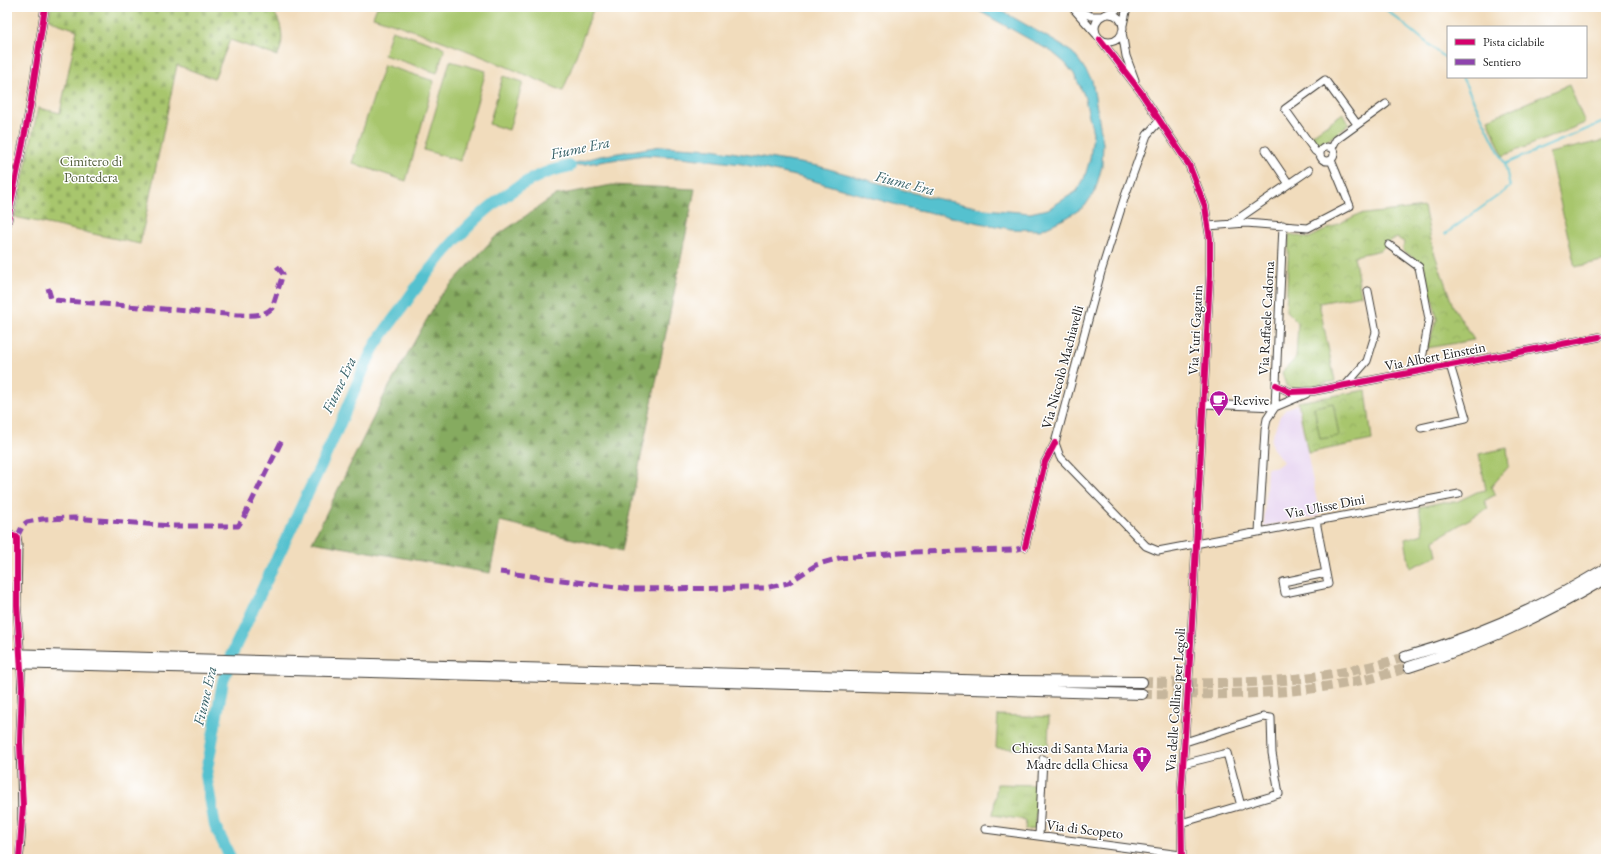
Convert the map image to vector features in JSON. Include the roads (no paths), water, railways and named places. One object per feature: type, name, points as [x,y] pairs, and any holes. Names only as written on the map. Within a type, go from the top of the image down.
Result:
[{"type":"highway","points":[[1404,656],[1437,648],[1510,620],[1571,589],[1606,568]]},
{"type":"highway","points":[[1409,667],[1498,634],[1554,608],[1606,578]]},
{"type":"highway","points":[[7,654],[1142,694]]},
{"type":"highway","points":[[7,663],[372,668],[999,681],[1142,682]]},
{"type":"street","points":[[7,224],[30,107],[45,7]]},
{"type":"street","points":[[1121,7],[1105,15],[1095,26],[1098,37],[1104,41],[1113,41],[1120,36],[1127,7]]},
{"type":"street","points":[[1074,9],[1091,16],[1116,16],[1122,23],[1126,56],[1140,92]]},
{"type":"street","points":[[1074,9],[1098,37],[1160,120]]},
{"type":"street","points":[[1331,160],[1323,160],[1285,109],[1325,80],[1357,124]]},
{"type":"street","points":[[1331,160],[1334,155],[1332,148],[1336,140],[1386,104]]},
{"type":"street","name":"Via Yuri Gagarin","points":[[1160,120],[1189,165],[1202,198],[1208,226],[1210,269],[1196,543]]},
{"type":"street","name":"Via Niccolò Machiavelli","points":[[1160,120],[1147,135],[1125,196],[1101,272],[1055,443],[1060,457],[1146,546],[1154,551],[1164,551],[1196,543]]},
{"type":"street","points":[[1319,154],[1320,150],[1325,147],[1332,148]]},
{"type":"street","points":[[1266,150],[1289,184]]},
{"type":"street","points":[[1208,226],[1232,223],[1283,225],[1308,228],[1350,206],[1331,160]]},
{"type":"street","points":[[1232,223],[1309,170]]},
{"type":"street","name":"Via Raffaele Cadorna","points":[[1259,532],[1265,430],[1267,419],[1275,407],[1283,225]]},
{"type":"street","name":"Via Albert Einstein","points":[[1389,246],[1419,267],[1429,319],[1420,371]]},
{"type":"street","name":"Via Albert Einstein","points":[[1345,386],[1366,361],[1376,332],[1368,291]]},
{"type":"street","name":"Via Albert Einstein","points":[[1276,385],[1290,392],[1314,391],[1599,337]]},
{"type":"street","name":"Via Albert Einstein","points":[[1421,428],[1466,418],[1450,365]]},
{"type":"street","name":"Via Albert Einstein","points":[[1275,407],[1314,391]]},
{"type":"street","points":[[1203,404],[1275,407]]},
{"type":"street","points":[[1025,547],[1045,462],[1055,443]]},
{"type":"street","name":"Via Ulisse Dini","points":[[1196,543],[1459,494]]},
{"type":"street","points":[[1316,521],[1326,573],[1328,584],[1285,593],[1283,582],[1326,573]]},
{"type":"street","points":[[7,534],[17,537],[18,544],[17,604],[20,650]]},
{"type":"street","name":"Via delle Colline per Legoli","points":[[1181,857],[1183,764],[1196,543]]},
{"type":"street","points":[[19,859],[23,806],[20,754],[22,705],[21,669]]},
{"type":"street","points":[[1181,824],[1279,794],[1272,753],[1271,718],[1263,717],[1185,742]]},
{"type":"street","points":[[1183,764],[1227,753],[1241,806]]},
{"type":"street","points":[[1039,836],[1043,759]]},
{"type":"street","name":"Via di Scopeto","points":[[985,829],[1181,857]]},
{"type":"water","points":[[972,7],[995,7],[1056,42],[1073,53],[1092,80],[1103,143],[1102,166],[1095,191],[1085,206],[1068,217],[1040,230],[1011,229],[904,207],[800,177],[742,164],[681,157],[644,155],[554,169],[600,156],[661,146],[712,149],[818,166],[921,195],[985,209],[1030,213],[1048,209],[1077,191],[1084,179],[1090,159],[1093,133],[1084,95],[1074,74],[1065,63],[1052,52]]},
{"type":"waterway","points":[[1383,7],[1447,59]]},
{"type":"waterway","points":[[1462,78],[1505,164],[1606,121]]},
{"type":"waterway","points":[[1445,234],[1510,187],[1505,164]]},
{"type":"waterway","name":"Fiume Era","points":[[231,859],[215,826],[206,775],[223,681],[235,647],[329,449],[373,349],[385,330],[432,267],[472,222],[519,186],[544,174],[570,166]]},
{"type":"tunnel","points":[[1142,682],[1241,683],[1308,678],[1373,666],[1405,657]]},
{"type":"tunnel","points":[[1142,694],[1243,694],[1310,689],[1377,677],[1409,667]]},
{"type":"place","name":"Revive","points":[[1219,417]]},
{"type":"place","name":"Chiesa di Santa Maria Madre della Chiesa","points":[[1142,773]]},
{"type":"park label","name":"Cimitero di Pontedera","points":[[91,170]]}]
